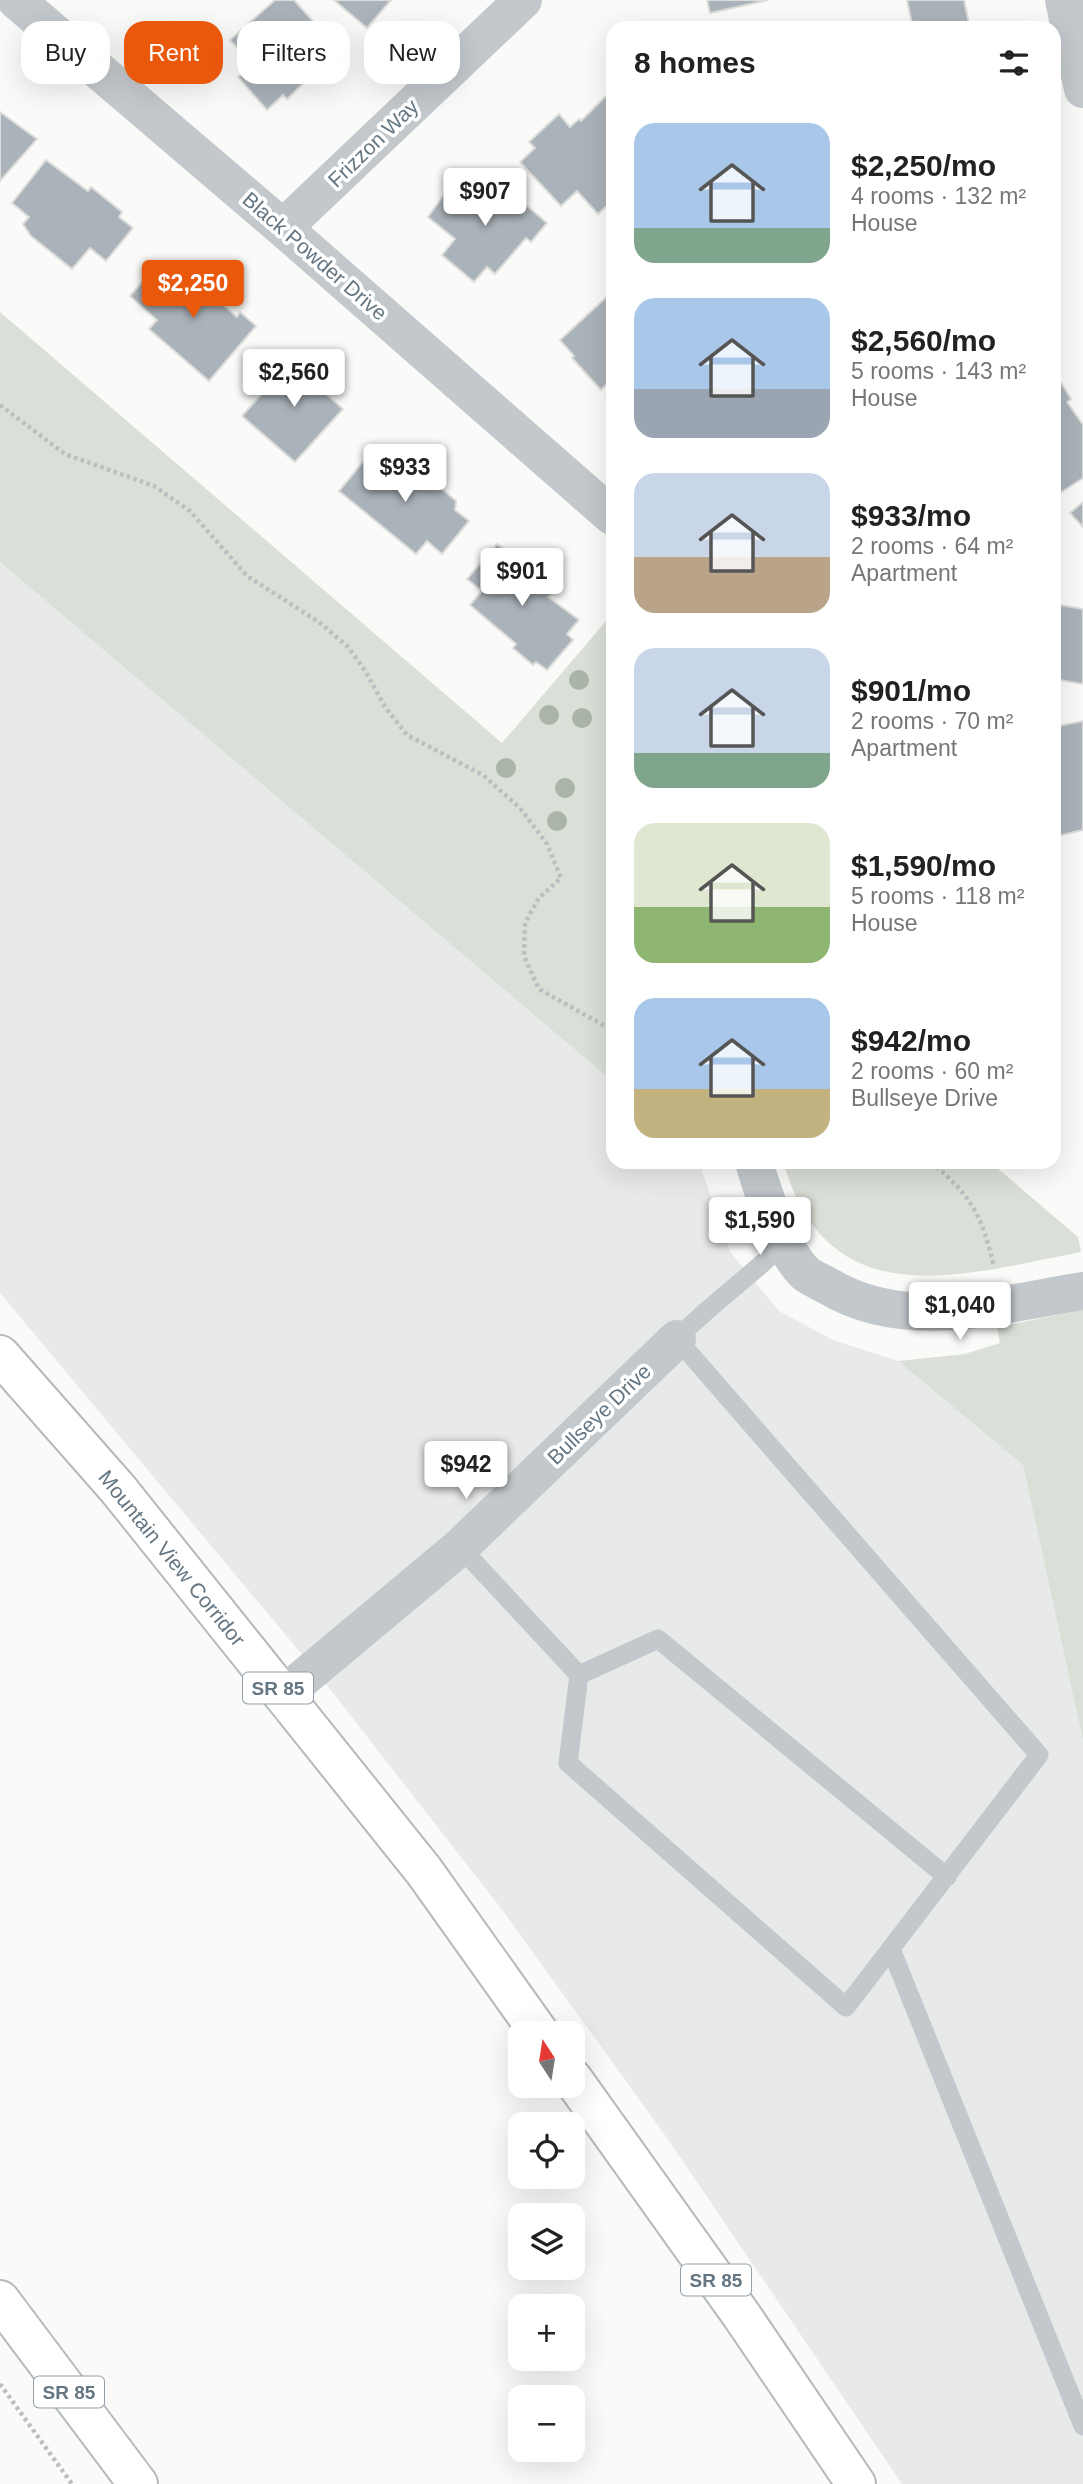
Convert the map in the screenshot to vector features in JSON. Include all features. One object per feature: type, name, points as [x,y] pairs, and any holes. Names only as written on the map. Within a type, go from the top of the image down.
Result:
[{"type":"highway","name":"Mountain View Corridor","points":[[0,1355],[118,1489],[424,1871],[531,2021]]},
{"type":"highway","name":"SR 85","points":[[585,2096],[742,2316],[856,2484]]},
{"type":"highway","name":"SR 85","points":[[0,2300],[138,2484]]},
{"type":"street","name":"Black Powder Drive","points":[[16,0],[284,228],[606,511]]},
{"type":"street","name":"Frizzon Way","points":[[284,228],[523,0]]},
{"type":"street","points":[[1064,0],[1083,89]]},
{"type":"street","points":[[757,1169],[785,1242],[806,1273],[842,1295],[918,1313],[956,1312],[1083,1291]]},
{"type":"street","name":"Bullseye Drive","points":[[283,1695],[460,1547],[677,1339]]},
{"type":"lane","name":"Bullseye Drive","points":[[677,1339],[706,1308],[755,1272],[785,1242]]},
{"type":"lane","points":[[579,1675],[568,1763],[846,2007],[1039,1755],[677,1339]]},
{"type":"lane","points":[[460,1547],[579,1675]]},
{"type":"lane","points":[[579,1675],[658,1639],[947,1877]]},
{"type":"lane","points":[[891,1949],[1083,2426]]},
{"type":"path","points":[[0,405],[65,454],[154,486],[190,511],[247,576],[319,621],[348,647],[366,672],[385,707],[407,735],[483,775],[520,808],[547,844],[561,878],[539,898],[524,923],[524,956],[539,989],[606,1027]]},
{"type":"path","points":[[940,1169],[958,1184],[974,1204],[985,1227],[1002,1303]]},
{"type":"path","points":[[0,2384],[72,2484]]},
{"type":"shaded area","points":[[0,312],[502,743],[606,621],[606,1076],[0,562]]},
{"type":"shaded area","points":[[0,562],[606,1076],[606,1169],[701,1169],[730,1252],[779,1311],[833,1340],[898,1361],[1023,1465],[1083,1741],[1083,2484],[902,2484],[585,2021],[500,1907],[315,1670],[0,1293]]},
{"type":"shaded area","points":[[786,1169],[998,1169],[1078,1237],[1081,1252],[990,1270],[946,1275],[904,1274],[866,1266],[832,1246],[804,1212]]},
{"type":"shaded area","points":[[1083,1310],[1083,1741],[1023,1465],[898,1361],[965,1354],[1000,1343],[997,1327]]},
{"type":"building","points":[[275,0],[294,0],[313,21],[251,21]]},
{"type":"building","points":[[334,0],[391,0],[373,21],[364,21],[364,25]]},
{"type":"building","points":[[707,0],[768,0],[710,13]]},
{"type":"building","points":[[907,0],[964,0],[968,21],[912,21]]},
{"type":"building","points":[[237,34],[237,48],[230,40]]},
{"type":"building","points":[[244,84],[303,84],[287,99],[283,95],[267,110]]},
{"type":"building","points":[[606,96],[606,207],[598,214],[577,191],[561,206],[520,162],[535,148],[529,142],[559,114],[570,127],[579,119],[581,121]]},
{"type":"building","points":[[0,112],[37,139],[0,181]]},
{"type":"building","points":[[46,160],[88,191],[91,187],[122,212],[119,217],[133,228],[106,261],[90,248],[72,269],[31,236],[23,224],[29,217],[12,203]]},
{"type":"building","points":[[492,176],[547,223],[531,242],[526,238],[495,274],[487,267],[474,282],[442,255],[455,239],[428,217],[451,185],[474,204]]},
{"type":"building","points":[[157,265],[183,288],[197,272],[226,297],[221,303],[237,317],[240,312],[256,326],[209,381],[149,329],[157,320],[130,296]]},
{"type":"building","points":[[606,298],[606,385],[601,390],[572,358],[574,356],[560,340]]},
{"type":"building","points":[[296,356],[334,387],[327,395],[343,409],[295,462],[242,416]]},
{"type":"building","points":[[1061,383],[1071,399],[1067,402],[1083,425],[1083,478],[1061,492]]},
{"type":"building","points":[[385,450],[412,476],[415,473],[426,483],[430,479],[456,501],[455,510],[469,521],[442,554],[427,541],[416,554],[339,491],[367,457],[374,464]]},
{"type":"building","points":[[1083,502],[1083,527],[1070,513]]},
{"type":"building","points":[[497,544],[543,579],[539,584],[551,594],[548,597],[579,620],[567,634],[573,640],[547,670],[536,662],[533,665],[513,648],[516,644],[470,605],[482,591],[467,579]]},
{"type":"building","points":[[1061,605],[1083,609],[1083,684],[1061,680]]},
{"type":"building","points":[[1083,721],[1083,830],[1061,835],[1061,726]]}]
